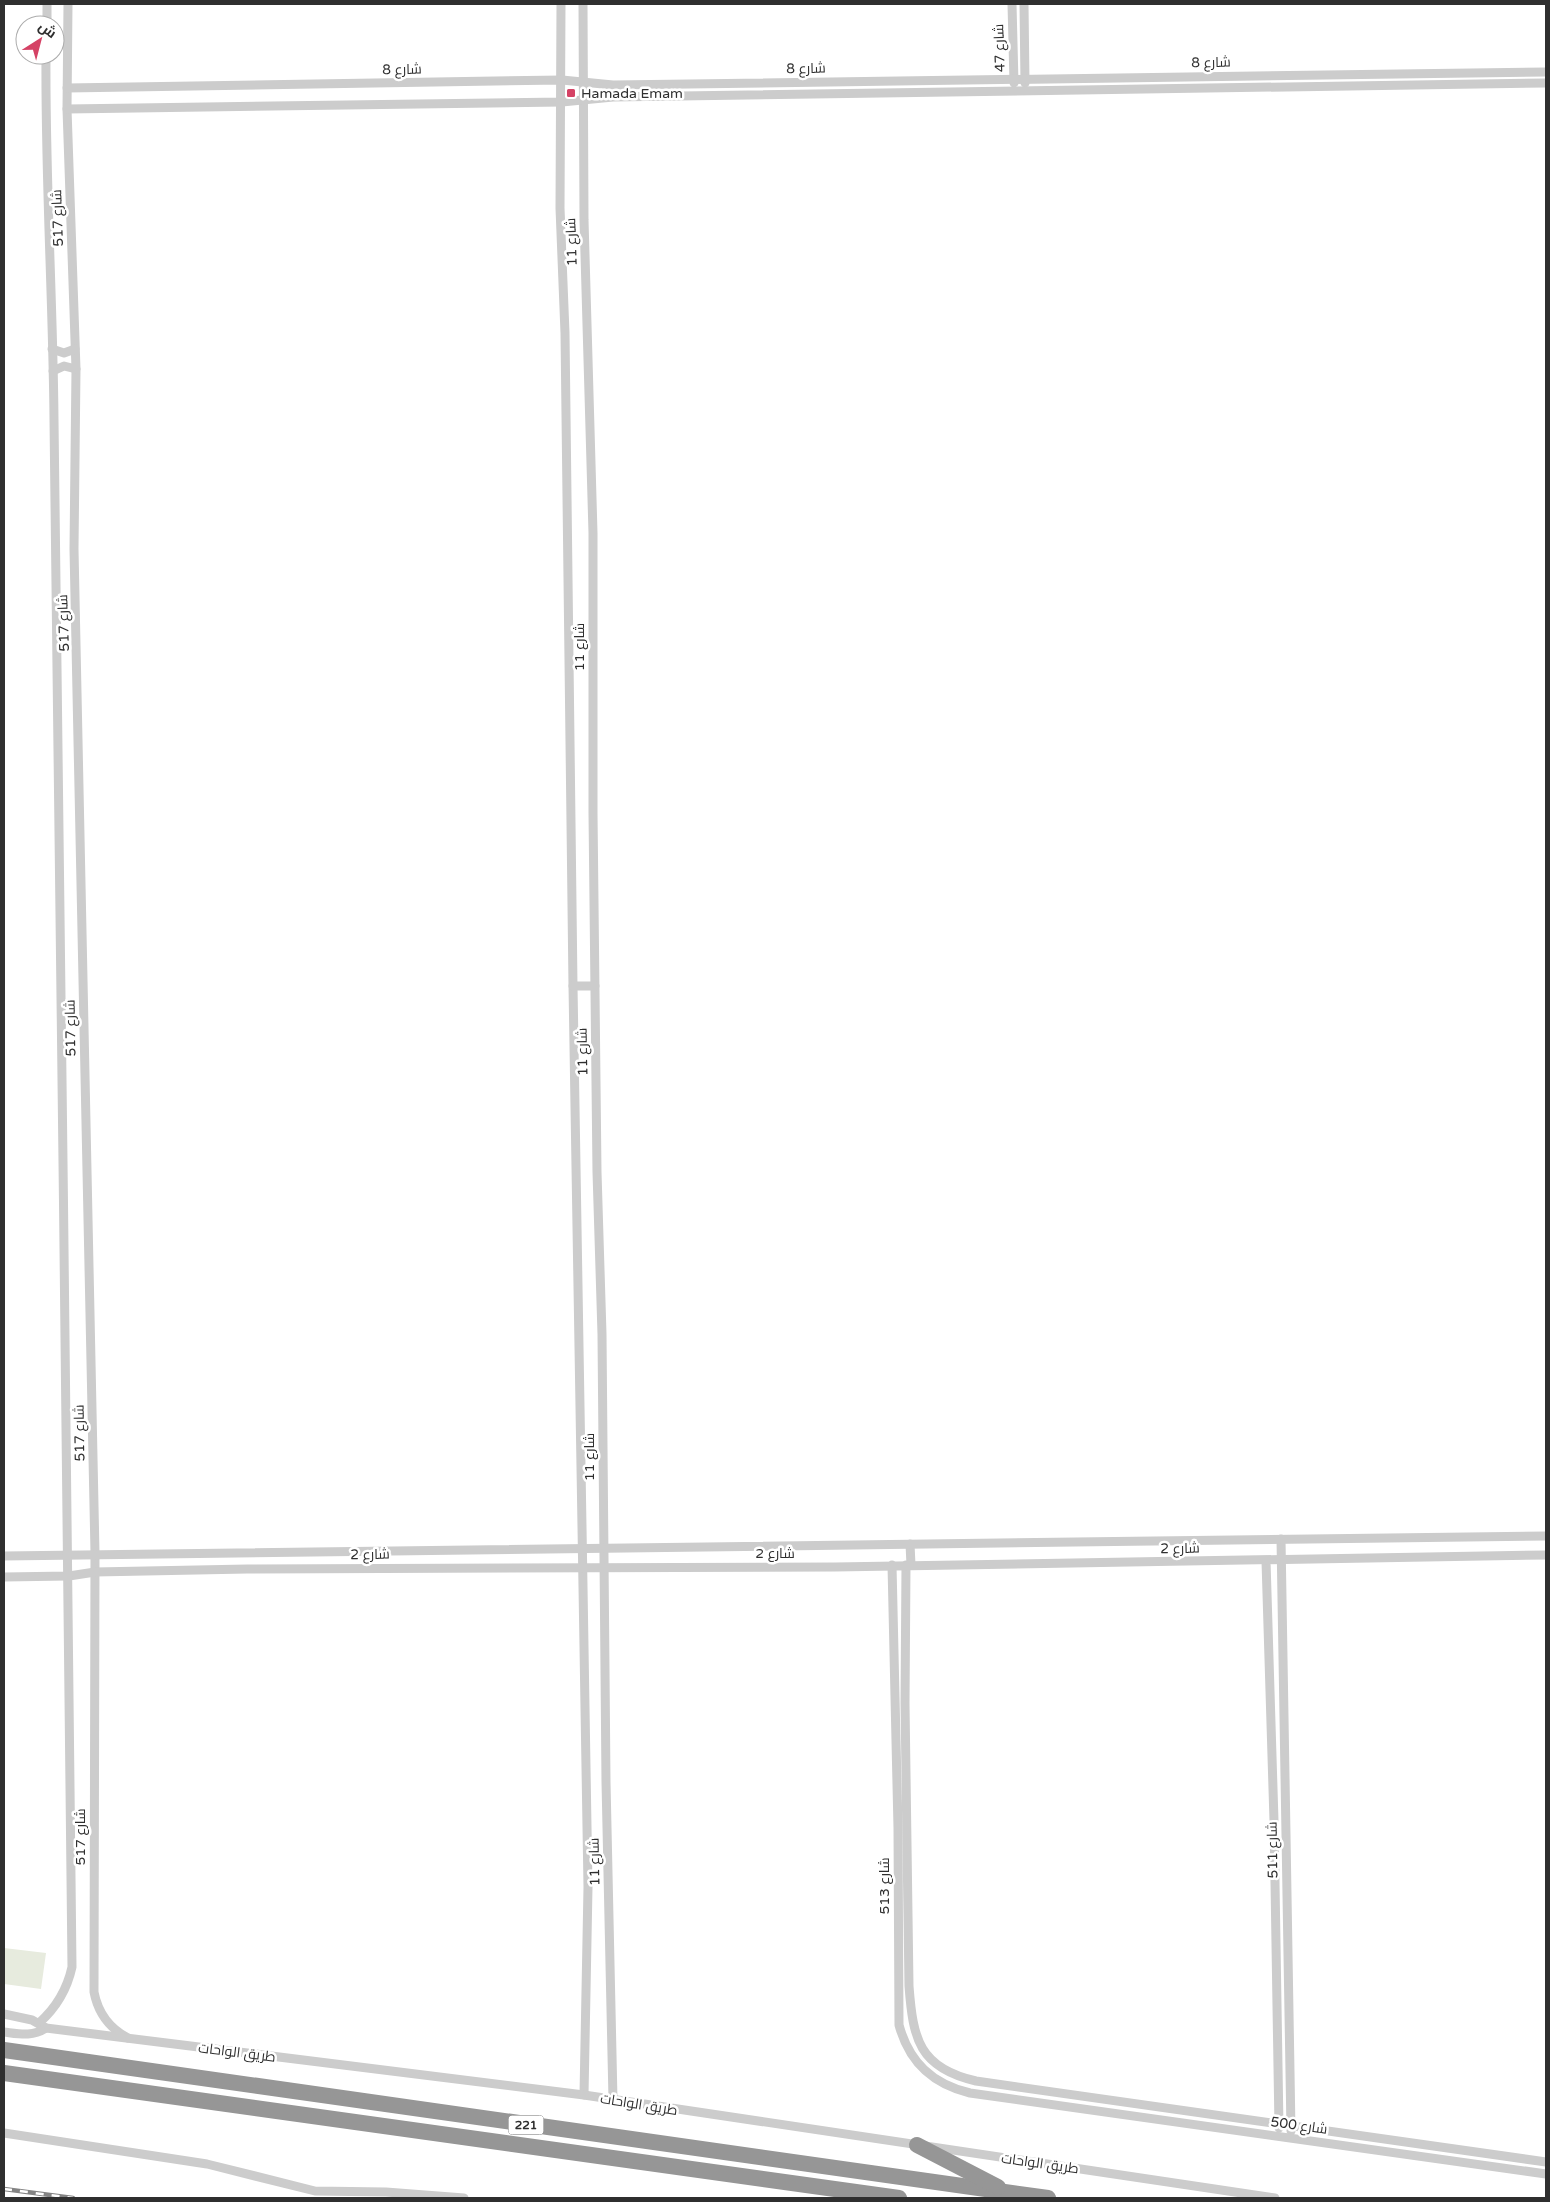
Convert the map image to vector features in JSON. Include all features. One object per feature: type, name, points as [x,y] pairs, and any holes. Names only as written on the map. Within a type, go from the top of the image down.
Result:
[{"type":"highway","name":"221","points":[[4,2050],[1048,2198]]},
{"type":"highway","name":"221","points":[[4,2072],[899,2198]]},
{"type":"highway","points":[[916,2145],[1009,2193]]},
{"type":"street","name":"شارع 517","points":[[68,4],[67,88],[76,369],[74,549],[95,1553],[94,1992],[97,2006],[104,2019],[115,2030],[128,2038]]},
{"type":"street","name":"شارع 11","points":[[560,4],[562,80],[560,208],[565,333],[573,986],[588,1887],[584,2095]]},
{"type":"street","name":"شارع 11","points":[[583,4],[584,220],[593,533],[597,1172],[602,1334],[603,1547],[613,2100]]},
{"type":"street","name":"شارع 47","points":[[1012,4],[1014,91]]},
{"type":"street","name":"شارع 47","points":[[1024,4],[1025,91]]},
{"type":"street","name":"شارع 517","points":[[43,2026],[59,2002],[67,1985],[72,1967],[70,1576],[57,798],[53,371],[46,65]]},
{"type":"street","name":"شارع 8","points":[[67,88],[562,80],[613,85],[1546,72]]},
{"type":"street","name":"شارع 8","points":[[68,109],[562,102],[613,97],[1546,83]]},
{"type":"street","points":[[52,349],[64,353],[75,349]]},
{"type":"street","points":[[53,371],[64,366],[76,369]]},
{"type":"street","points":[[573,986],[595,986]]},
{"type":"street","name":"شارع 2","points":[[4,1556],[95,1553],[1546,1536]]},
{"type":"street","name":"شارع 511","points":[[1281,1539],[1292,2138]]},
{"type":"street","name":"شارع 513","points":[[910,1544],[905,1702],[909,1986],[912,2025],[919,2042],[929,2057],[942,2069],[959,2077],[976,2081],[1048,2091]]},
{"type":"street","name":"شارع 2","points":[[4,1577],[70,1576],[95,1572],[1266,1561],[1546,1555]]},
{"type":"street","name":"شارع 511","points":[[1266,1561],[1274,1821],[1280,2137]]},
{"type":"street","name":"شارع 513","points":[[892,1565],[898,1828],[898,1987],[899,2025],[903,2039],[918,2065],[929,2075],[956,2089],[1047,2104]]},
{"type":"street","points":[[894,1703],[905,1702]]},
{"type":"street","points":[[898,1828],[908,1827]]},
{"type":"street","points":[[898,1987],[909,1986]]},
{"type":"street","name":"طريق الواحات","points":[[4,2014],[24,2017],[43,2026],[584,2095],[1275,2198]]},
{"type":"street","points":[[4,2032],[29,2035],[39,2033],[43,2026]]},
{"type":"street","points":[[1047,2104],[1048,2091]]},
{"type":"street","name":"شارع 500","points":[[1048,2091],[1546,2162]]},
{"type":"street","name":"شارع 500","points":[[1047,2104],[1546,2174]]},
{"type":"street","points":[[1208,2126],[1209,2114]]},
{"type":"street","points":[[4,2133],[207,2164],[314,2195],[386,2192],[464,2198]]},
{"type":"shaded area","points":[[4,1948],[46,1953],[41,1989],[4,1984]]},
{"type":"railway","points":[[4,2189],[73,2198]]},
{"type":"place","name":"Hamada Emam","points":[[571,93]]}]
